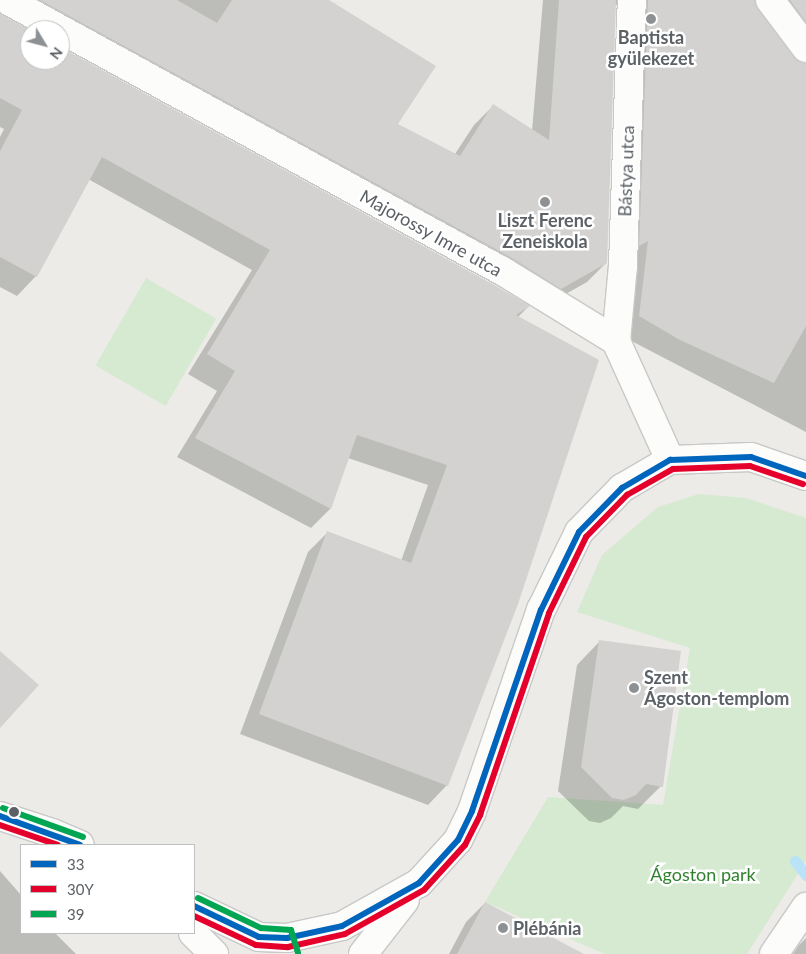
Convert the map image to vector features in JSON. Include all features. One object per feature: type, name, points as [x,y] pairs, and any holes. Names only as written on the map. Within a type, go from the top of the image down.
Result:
[{"type":"street","name":"Majorossy Imre utca","points":[[7,0],[504,272],[616,341]]},
{"type":"street","name":"Bástya utca","points":[[616,341],[623,266],[632,0]]},
{"type":"street","points":[[770,0],[806,48]]},
{"type":"street","points":[[616,341],[670,460]]},
{"type":"street","points":[[363,954],[419,883],[458,840],[472,811],[541,610],[579,532],[622,488],[670,460],[751,457],[806,476]]},
{"type":"street","points":[[0,816],[52,832],[78,844]]},
{"type":"street","points":[[195,906],[258,937],[288,946],[342,926],[419,883]]},
{"type":"street","points":[[774,954],[806,907]]},
{"type":"street","points":[[194,934],[214,954]]},
{"type":"green space","points":[[146,278],[216,318],[166,406],[96,365]]},
{"type":"green space","name":"Ágoston park","points":[[699,494],[746,498],[806,518],[806,861],[747,954],[605,954],[485,902],[548,797],[663,805],[690,648],[577,612],[602,555],[658,507]]},
{"type":"building","points":[[40,0],[177,0],[217,23],[232,0],[329,0],[436,66],[398,124],[460,156],[493,104],[549,140],[559,0],[616,0],[607,263],[561,289],[512,258]]},
{"type":"building","points":[[648,0],[755,0],[758,9],[794,57],[806,63],[806,326],[774,383],[680,340],[639,316],[648,241],[639,246]]},
{"type":"building","points":[[790,0],[806,0],[806,22]]},
{"type":"building","points":[[0,14],[20,25],[20,70],[70,70],[70,52],[496,286],[530,306],[516,315],[599,360],[518,604],[448,786],[259,714],[327,531],[411,563],[447,465],[357,435],[331,509],[195,438],[235,371],[207,354],[270,250],[102,157],[37,277],[0,257],[0,151],[22,110],[0,98]]},
{"type":"building","name":"Szent Ágoston-templom","points":[[599,640],[681,651],[663,787],[646,784],[636,795],[624,800],[612,798],[581,767]]},
{"type":"building","points":[[0,651],[39,685],[0,728]]},
{"type":"building","name":"Plébánia","points":[[485,902],[584,954],[457,954]]},
{"type":"waterway","points":[[795,861],[806,875]]},
{"type":"transit line","name":"33","points":[[195,906],[259,937],[287,938],[342,926],[419,883],[458,840],[472,811],[541,610],[579,532],[622,488],[670,460],[751,457],[806,476]]},
{"type":"transit line","name":"30Y","points":[[195,916],[256,945],[288,947],[345,934],[424,890],[465,845],[480,815],[549,613],[586,537],[627,495],[673,469],[750,466],[803,484]]},
{"type":"transit line","name":"39","points":[[3,808],[83,837]]},
{"type":"transit line","name":"33","points":[[0,816],[77,844]]},
{"type":"transit line","name":"30Y","points":[[0,825],[55,844]]},
{"type":"transit line","name":"39","points":[[198,898],[261,928],[291,930],[298,953]]},
{"type":"place","name":"Baptista gyülekezet","points":[[651,19]]},
{"type":"place","name":"Liszt Ferenc Zeneiskola","points":[[545,202]]},
{"type":"place","name":"Szent Ágoston-templom","points":[[634,688]]},
{"type":"place","name":"Plébánia","points":[[503,928]]}]
